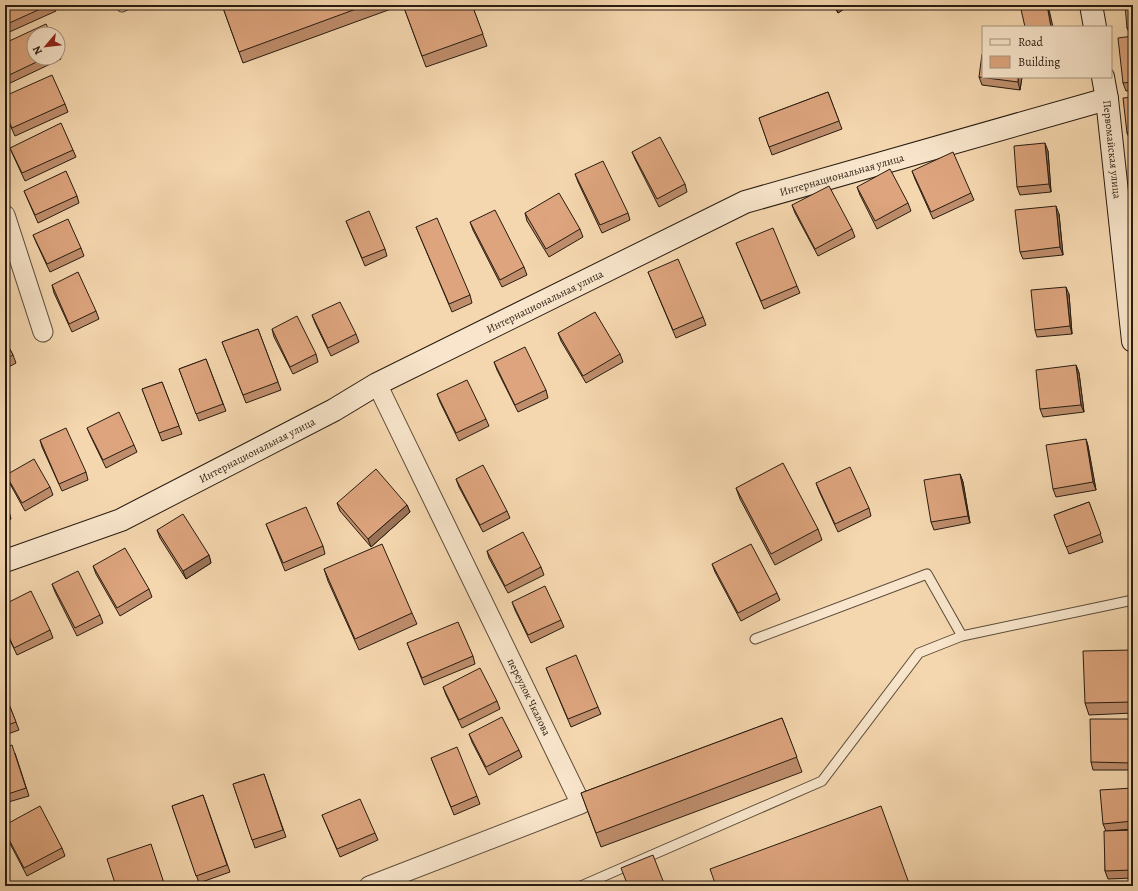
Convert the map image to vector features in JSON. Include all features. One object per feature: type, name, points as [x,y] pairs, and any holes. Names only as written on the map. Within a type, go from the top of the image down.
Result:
[{"type":"street","points":[[1092,5],[1095,26]]},
{"type":"street","name":"Первомайская улица","points":[[1103,78],[1131,310],[1133,341]]},
{"type":"street","name":"Интернациональная улица","points":[[5,562],[121,520],[334,410],[377,384],[745,202],[1106,99]]},
{"type":"street","points":[[5,215],[43,332]]},
{"type":"street","name":"переулок Чкалова","points":[[369,886],[582,804],[377,384]]},
{"type":"lane","points":[[122,5],[126,5]]},
{"type":"lane","points":[[755,639],[926,574],[962,636]]},
{"type":"lane","points":[[582,886],[822,781],[919,653],[962,636],[1133,600]]},
{"type":"building","points":[[5,5],[49,5],[5,25]]},
{"type":"building","points":[[222,5],[367,5],[239,52]]},
{"type":"building","points":[[403,5],[472,5],[483,34],[422,56]]},
{"type":"building","points":[[1020,5],[1047,5],[1051,26],[1025,26]]},
{"type":"building","points":[[1125,5],[1133,5],[1133,27],[1127,28]]},
{"type":"building","points":[[26,33],[26,66],[28,66],[5,77],[5,43]]},
{"type":"building","points":[[1133,36],[1133,82],[1123,83],[1118,38]]},
{"type":"building","points":[[982,54],[982,77],[979,77]]},
{"type":"building","points":[[52,75],[65,104],[12,128],[5,113],[5,96]]},
{"type":"building","points":[[987,78],[1018,78],[1018,82]]},
{"type":"building","points":[[828,92],[839,121],[769,147],[759,118]]},
{"type":"building","points":[[1133,97],[1133,132],[1127,133],[1123,98]]},
{"type":"building","points":[[61,123],[73,150],[22,173],[10,148]]},
{"type":"building","points":[[660,137],[685,184],[657,199],[632,152]]},
{"type":"building","points":[[1045,143],[1049,184],[1017,187],[1014,146]]},
{"type":"building","points":[[953,152],[971,193],[931,212],[912,171]]},
{"type":"building","points":[[603,161],[628,213],[600,225],[575,174]]},
{"type":"building","points":[[890,169],[908,203],[875,221],[857,187]]},
{"type":"building","points":[[66,171],[77,196],[35,215],[24,191]]},
{"type":"building","points":[[829,186],[852,229],[815,249],[792,205]]},
{"type":"building","points":[[559,193],[580,229],[546,249],[525,213]]},
{"type":"building","points":[[1056,206],[1060,247],[1020,252],[1015,210]]},
{"type":"building","points":[[495,210],[524,267],[500,280],[470,222]]},
{"type":"building","points":[[369,211],[385,249],[362,258],[346,221]]},
{"type":"building","points":[[437,218],[470,295],[449,304],[416,227]]},
{"type":"building","points":[[68,219],[81,248],[47,264],[33,235]]},
{"type":"building","points":[[773,228],[797,286],[761,301],[736,243]]},
{"type":"building","points":[[678,259],[703,317],[673,330],[648,272]]},
{"type":"building","points":[[78,272],[96,311],[69,324],[52,285]]},
{"type":"building","points":[[1066,287],[1070,326],[1035,330],[1031,290]]},
{"type":"building","points":[[340,302],[356,334],[328,348],[312,315]]},
{"type":"building","points":[[595,312],[620,354],[583,376],[558,333]]},
{"type":"building","points":[[297,316],[316,354],[290,367],[272,329]]},
{"type":"building","points":[[258,329],[278,382],[243,395],[222,342]]},
{"type":"building","points":[[5,340],[13,355],[5,359]]},
{"type":"building","points":[[525,347],[546,390],[515,405],[494,362]]},
{"type":"building","points":[[206,359],[223,404],[196,414],[179,369]]},
{"type":"building","points":[[1076,365],[1081,405],[1040,409],[1036,370]]},
{"type":"building","points":[[467,380],[486,419],[456,433],[437,394]]},
{"type":"building","points":[[162,382],[179,426],[159,433],[142,389]]},
{"type":"building","points":[[119,412],[134,445],[103,460],[87,428]]},
{"type":"building","points":[[66,428],[86,472],[59,484],[40,440]]},
{"type":"building","points":[[1086,439],[1093,482],[1053,489],[1046,445]]},
{"type":"building","points":[[34,459],[50,487],[22,503],[6,475]]},
{"type":"building","points":[[783,463],[818,529],[771,554],[736,488]]},
{"type":"building","points":[[483,465],[507,511],[480,525],[456,479]]},
{"type":"building","points":[[850,467],[869,508],[835,524],[816,483]]},
{"type":"building","points":[[376,469],[407,505],[368,539],[337,503]]},
{"type":"building","points":[[960,474],[968,516],[931,522],[924,480]]},
{"type":"building","points":[[1089,502],[1101,534],[1066,547],[1054,515]]},
{"type":"building","points":[[5,504],[9,511],[5,513]]},
{"type":"building","points":[[306,507],[323,546],[283,563],[266,524]]},
{"type":"building","points":[[183,514],[209,555],[183,571],[157,530]]},
{"type":"building","points":[[523,532],[541,567],[505,586],[487,551]]},
{"type":"building","points":[[382,544],[412,613],[355,639],[324,569]]},
{"type":"building","points":[[751,544],[777,593],[738,613],[712,564]]},
{"type":"building","points":[[125,548],[149,589],[117,608],[93,566]]},
{"type":"building","points":[[78,571],[100,615],[75,628],[52,584]]},
{"type":"building","points":[[545,586],[561,620],[528,635],[512,602]]},
{"type":"building","points":[[31,591],[50,630],[14,648],[5,628],[5,604]]},
{"type":"building","points":[[458,622],[473,656],[422,678],[407,643]]},
{"type":"building","points":[[1133,650],[1133,702],[1085,703],[1083,651]]},
{"type":"building","points":[[576,655],[598,707],[568,719],[546,668]]},
{"type":"building","points":[[480,668],[497,701],[459,720],[443,687]]},
{"type":"building","points":[[5,694],[16,722],[5,726]]},
{"type":"building","points":[[502,717],[519,750],[486,767],[469,734]]},
{"type":"building","points":[[782,718],[797,757],[596,833],[581,793]]},
{"type":"building","points":[[1090,719],[1132,719],[1132,763],[1091,762]]},
{"type":"building","points":[[12,745],[26,788],[5,795],[5,748]]},
{"type":"building","points":[[457,747],[477,796],[451,807],[431,758]]},
{"type":"building","points":[[264,774],[283,830],[252,840],[233,784]]},
{"type":"building","points":[[1133,788],[1133,821],[1103,824],[1100,790]]},
{"type":"building","points":[[203,795],[227,865],[196,876],[172,806]]},
{"type":"building","points":[[360,799],[375,833],[337,849],[322,815]]},
{"type":"building","points":[[40,806],[62,848],[24,868],[5,832],[5,825]]},
{"type":"building","points":[[881,806],[910,886],[716,886],[710,869]]},
{"type":"building","points":[[1133,830],[1133,870],[1105,871],[1104,831]]},
{"type":"building","points":[[151,844],[165,886],[116,886],[107,859]]},
{"type":"building","points":[[653,855],[665,886],[628,886],[621,868]]},
{"type":"building","points":[[84,882],[85,886],[73,886]]}]
